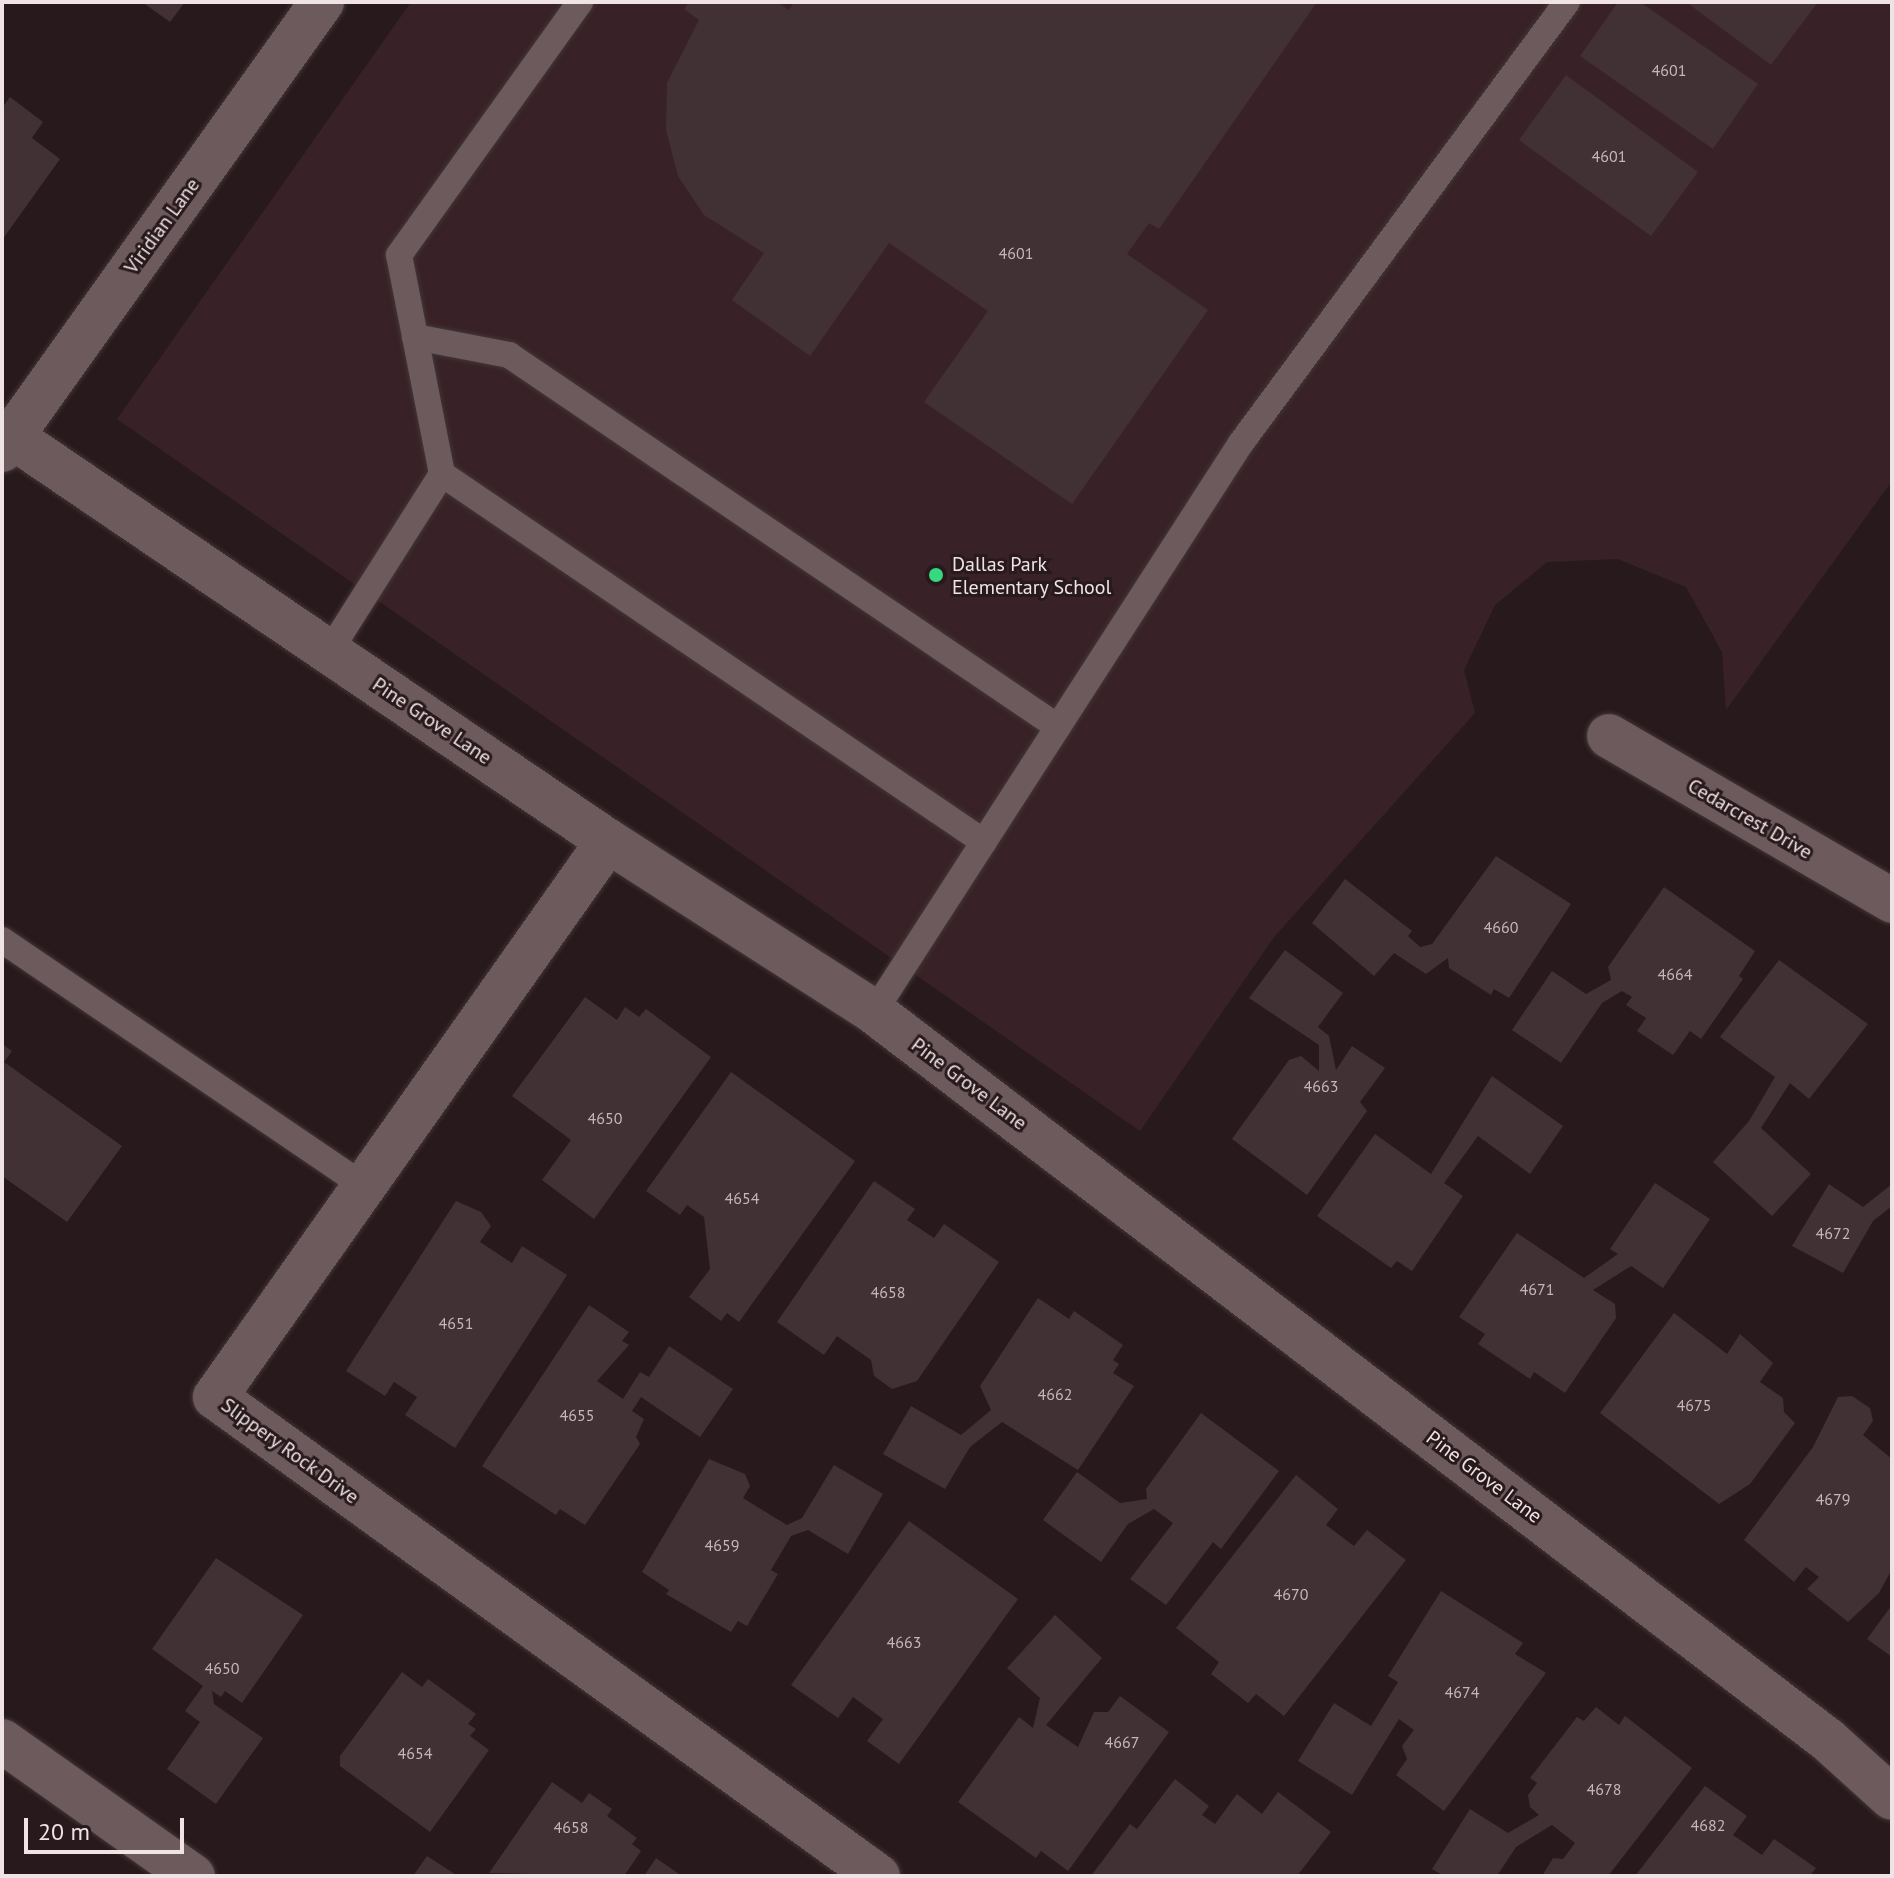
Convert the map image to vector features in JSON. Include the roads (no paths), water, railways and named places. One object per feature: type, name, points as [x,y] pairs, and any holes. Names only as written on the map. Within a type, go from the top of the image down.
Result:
[{"type":"street","name":"Viridian Lane","points":[[5,439],[322,2]]},
{"type":"street","name":"Pine Grove Lane","points":[[5,439],[329,652],[608,841],[874,1012],[1828,1740],[1892,1798]]},
{"type":"street","name":"Cedarcrest Drive","points":[[1609,736],[1892,901]]},
{"type":"street","name":"Slippery Rock Drive","points":[[608,841],[215,1397],[878,1876]]},
{"type":"street","points":[[2,1741],[193,1876]]},
{"type":"lane","points":[[329,652],[442,474],[399,255],[580,2]]},
{"type":"lane","points":[[874,1012],[1241,443],[1567,2]]},
{"type":"lane","points":[[415,337],[509,355],[1058,727]]},
{"type":"lane","points":[[442,474],[984,842]]},
{"type":"lane","points":[[2,940],[364,1186]]},
{"type":"place","name":"Dallas Park Elementary School","points":[[936,575]]}]
